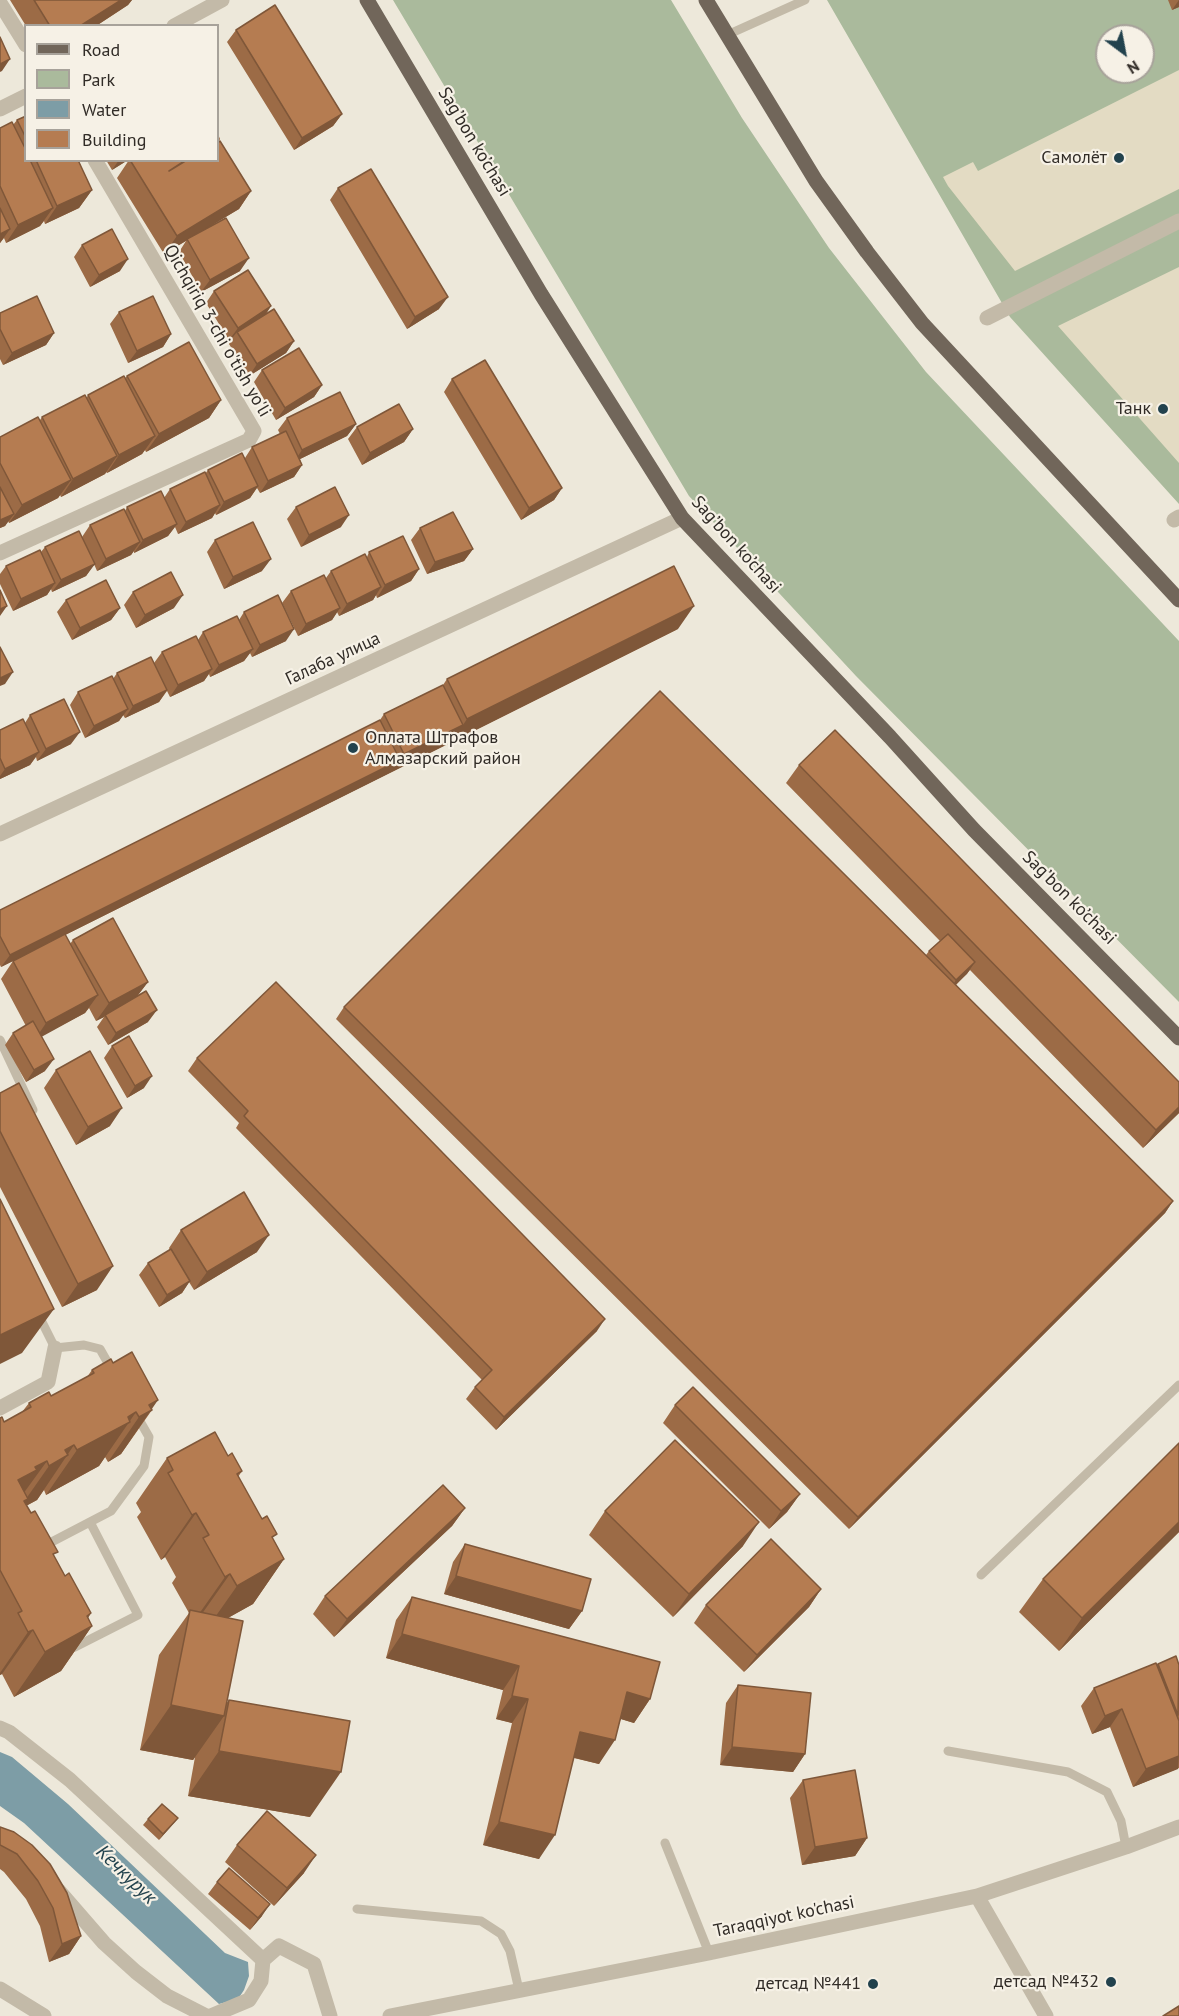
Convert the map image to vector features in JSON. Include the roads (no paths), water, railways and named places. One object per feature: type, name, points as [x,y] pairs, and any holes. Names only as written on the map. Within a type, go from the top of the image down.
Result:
[{"type":"main road","name":"Sag’bon ko’chasi","points":[[367,0],[542,294],[682,518],[890,737],[974,830],[1179,1038]]},
{"type":"main road","points":[[706,0],[816,181],[922,323],[1179,600]]},
{"type":"street","points":[[178,24],[222,0]]},
{"type":"street","points":[[0,3],[24,42]]},
{"type":"street","points":[[0,109],[24,97]]},
{"type":"street","name":"Qichqiriq 3-chi o'tish yo'li","points":[[0,553],[249,440],[254,431],[96,162]]},
{"type":"street","points":[[987,318],[1179,221]]},
{"type":"street","name":"Галаба улица","points":[[0,834],[682,518]]},
{"type":"street","points":[[0,1408],[48,1382],[56,1348]]},
{"type":"street","points":[[0,1728],[9,1732],[70,1779],[263,1960]]},
{"type":"street","name":"Taraqqiyot ko'chasi","points":[[390,2016],[709,1953],[977,1896],[1179,1827]]},
{"type":"street","points":[[46,1875],[104,1943],[136,1972],[167,1996],[206,2016]]},
{"type":"street","points":[[977,1896],[1046,2016]]},
{"type":"street","points":[[211,2016],[249,2000],[261,1982],[263,1960],[279,1946],[315,1964],[330,2016]]},
{"type":"street","points":[[0,1989],[40,2015]]},
{"type":"lane","points":[[727,35],[805,0]]},
{"type":"lane","points":[[0,1040],[38,1122]]},
{"type":"lane","points":[[35,1308],[56,1348],[84,1345],[100,1349],[116,1378]]},
{"type":"lane","points":[[981,1575],[1179,1385]]},
{"type":"lane","points":[[33,1552],[111,1512],[144,1466],[148,1437],[132,1408]]},
{"type":"lane","points":[[63,1627],[75,1647],[138,1615],[90,1522]]},
{"type":"lane","points":[[948,1751],[1068,1772],[1107,1792],[1121,1821],[1126,1847]]},
{"type":"lane","points":[[665,1843],[709,1953]]},
{"type":"lane","points":[[357,1909],[481,1922],[501,1934],[510,1951],[519,1990]]},
{"type":"water","name":"Кечкурук","points":[[0,1752],[12,1757],[68,1804],[225,1953],[248,1962],[249,1976],[238,1999],[219,2004],[24,1823],[0,1806]]},
{"type":"place","name":"Самолёт","points":[[1119,158]]},
{"type":"place","name":"Танк","points":[[1163,409]]},
{"type":"place","name":"Оплата Штрафов Aлмазарский район","points":[[353,748]]},
{"type":"place","name":"детсад №432","points":[[1111,1982]]},
{"type":"place","name":"детсад №441","points":[[873,1984]]}]
